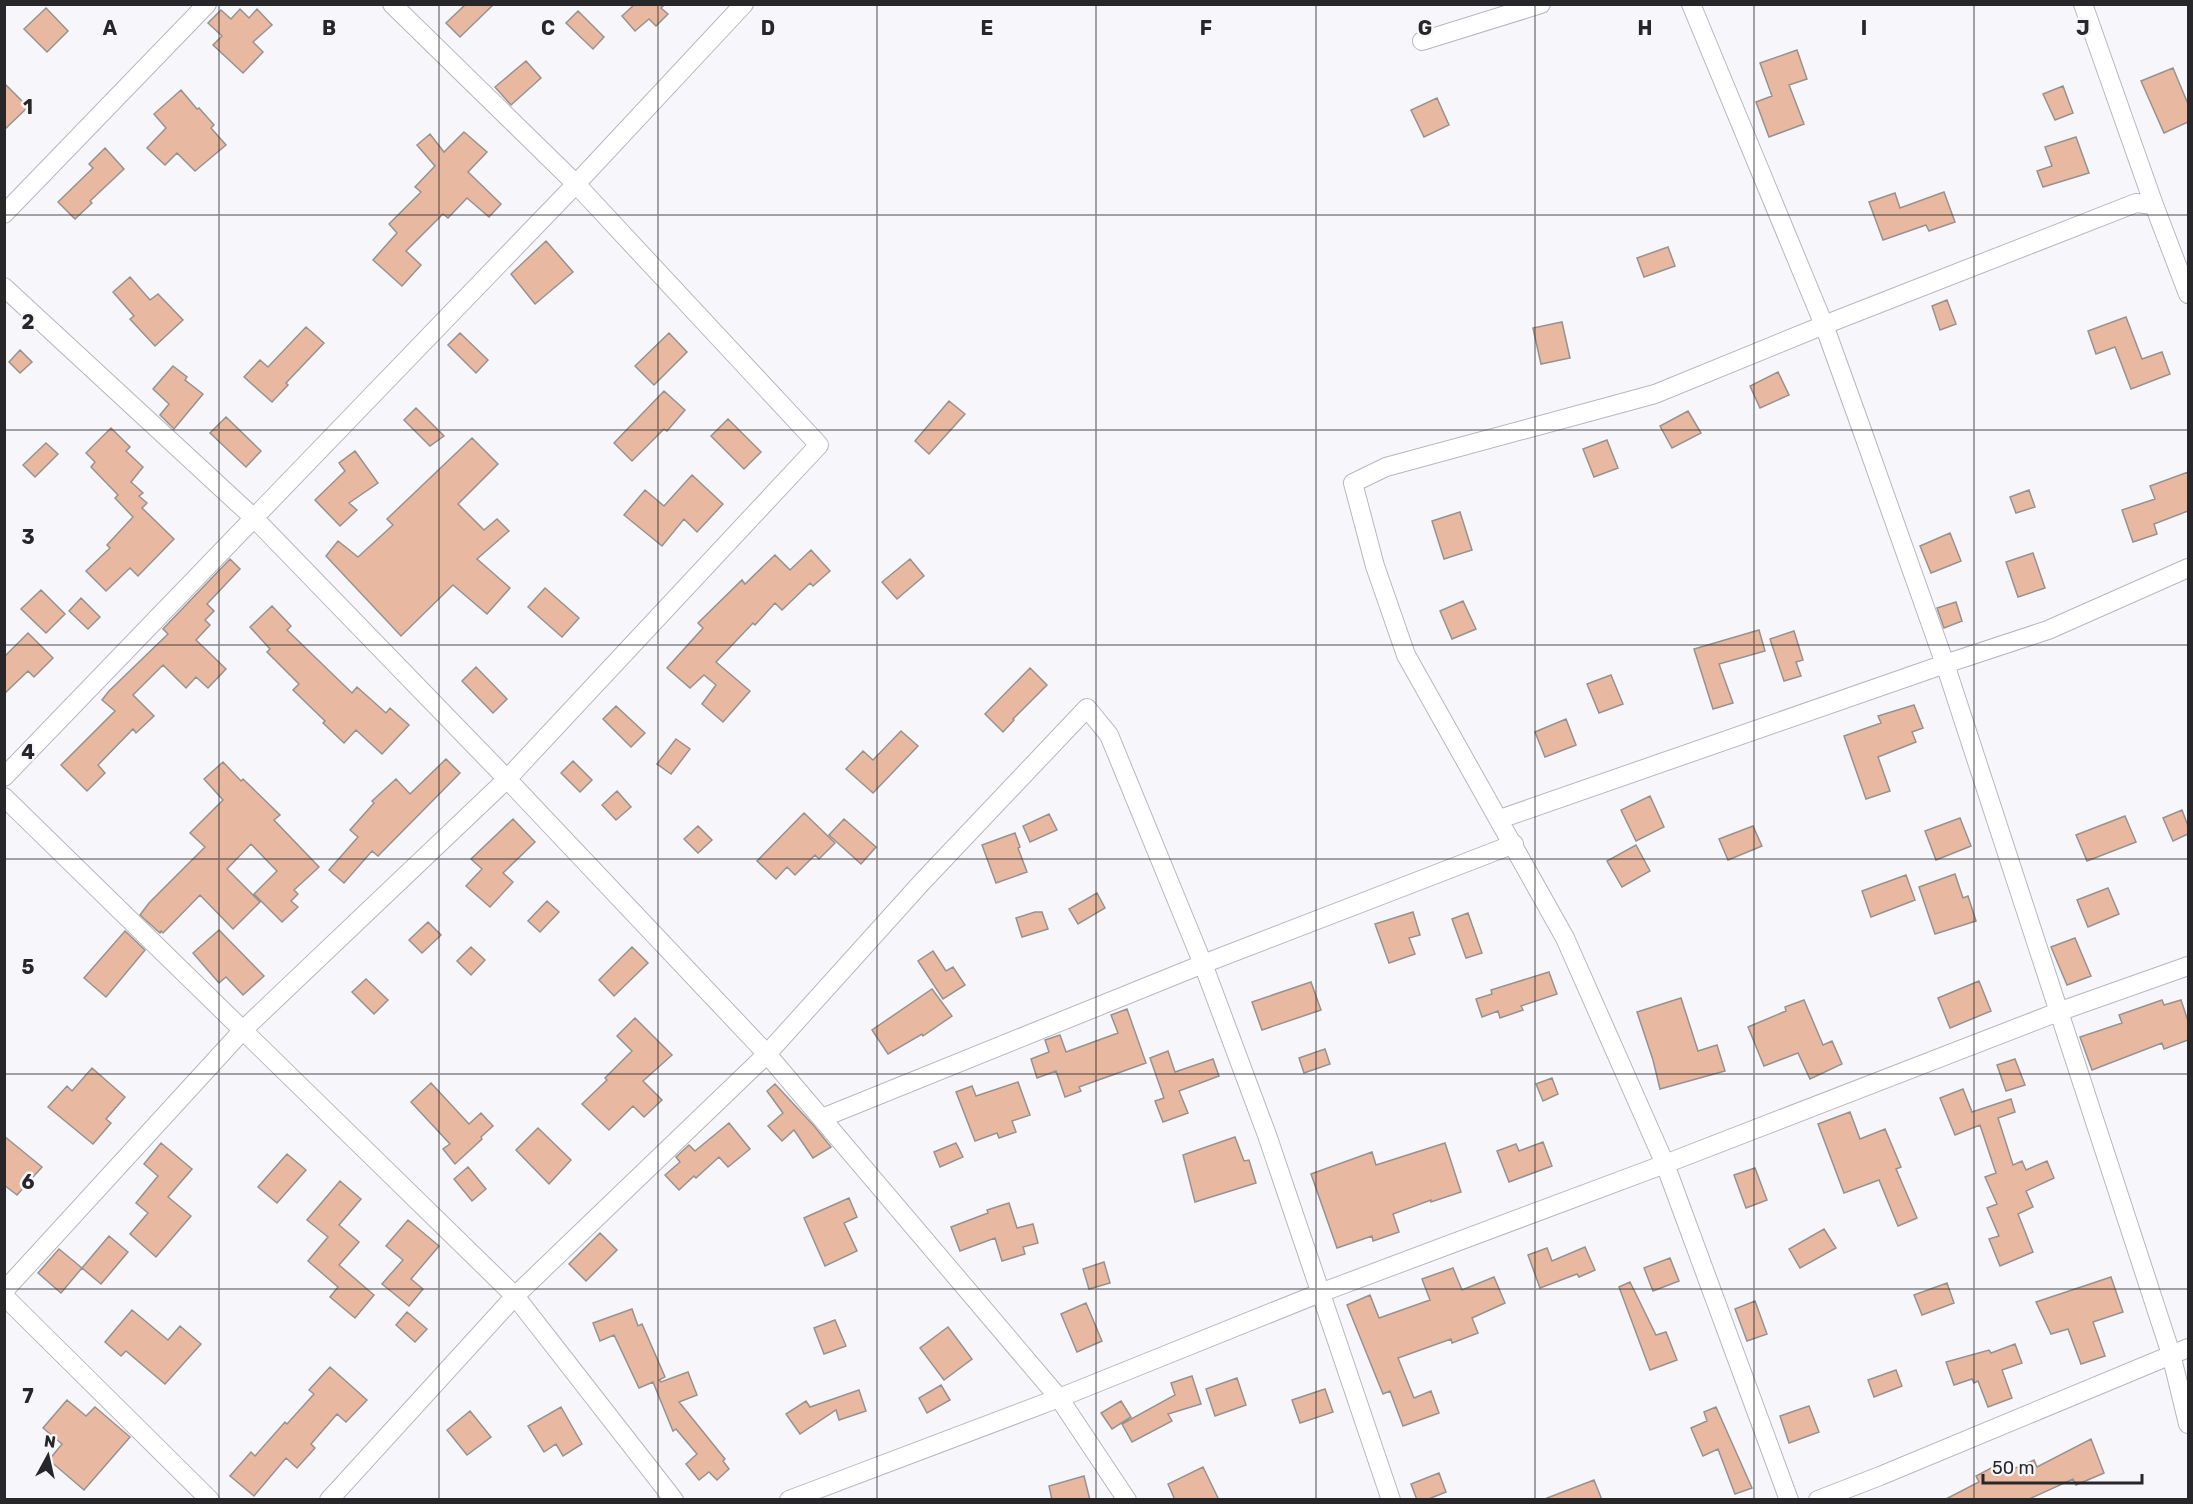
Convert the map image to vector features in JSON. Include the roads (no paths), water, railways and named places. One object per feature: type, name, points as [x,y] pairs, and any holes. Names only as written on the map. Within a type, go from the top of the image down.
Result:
[{"type":"street","points":[[4,214],[207,4]]},
{"type":"street","points":[[4,1291],[243,1030],[507,779],[819,445],[576,184],[392,4]]},
{"type":"street","points":[[4,777],[576,184],[744,4]]},
{"type":"street","points":[[1422,41],[1541,4]]},
{"type":"street","points":[[1691,4],[1824,325],[1945,664],[2171,1354],[2188,1424]]},
{"type":"street","points":[[2084,4],[2154,205],[2188,294]]},
{"type":"street","points":[[1789,1500],[1665,1164],[1565,938],[1406,655],[1375,566],[1353,483],[1386,467],[1655,394],[2136,203],[2154,205]]},
{"type":"street","points":[[4,286],[255,519],[507,779],[767,1054],[1059,1398],[1127,1500]]},
{"type":"street","points":[[1500,819],[2048,630],[2188,568]]},
{"type":"street","points":[[329,1500],[515,1296],[767,1054],[923,881],[1087,708],[1109,735],[1203,964],[1267,1136],[1391,1500]]},
{"type":"street","points":[[4,797],[515,1296],[674,1500]]},
{"type":"street","points":[[822,1118],[1203,964],[1514,844]]},
{"type":"street","points":[[789,1500],[1059,1398],[1320,1293],[1665,1164],[2058,1012],[2188,966]]},
{"type":"street","points":[[4,1296],[210,1500]]},
{"type":"street","points":[[1818,1500],[2188,1348]]}]
